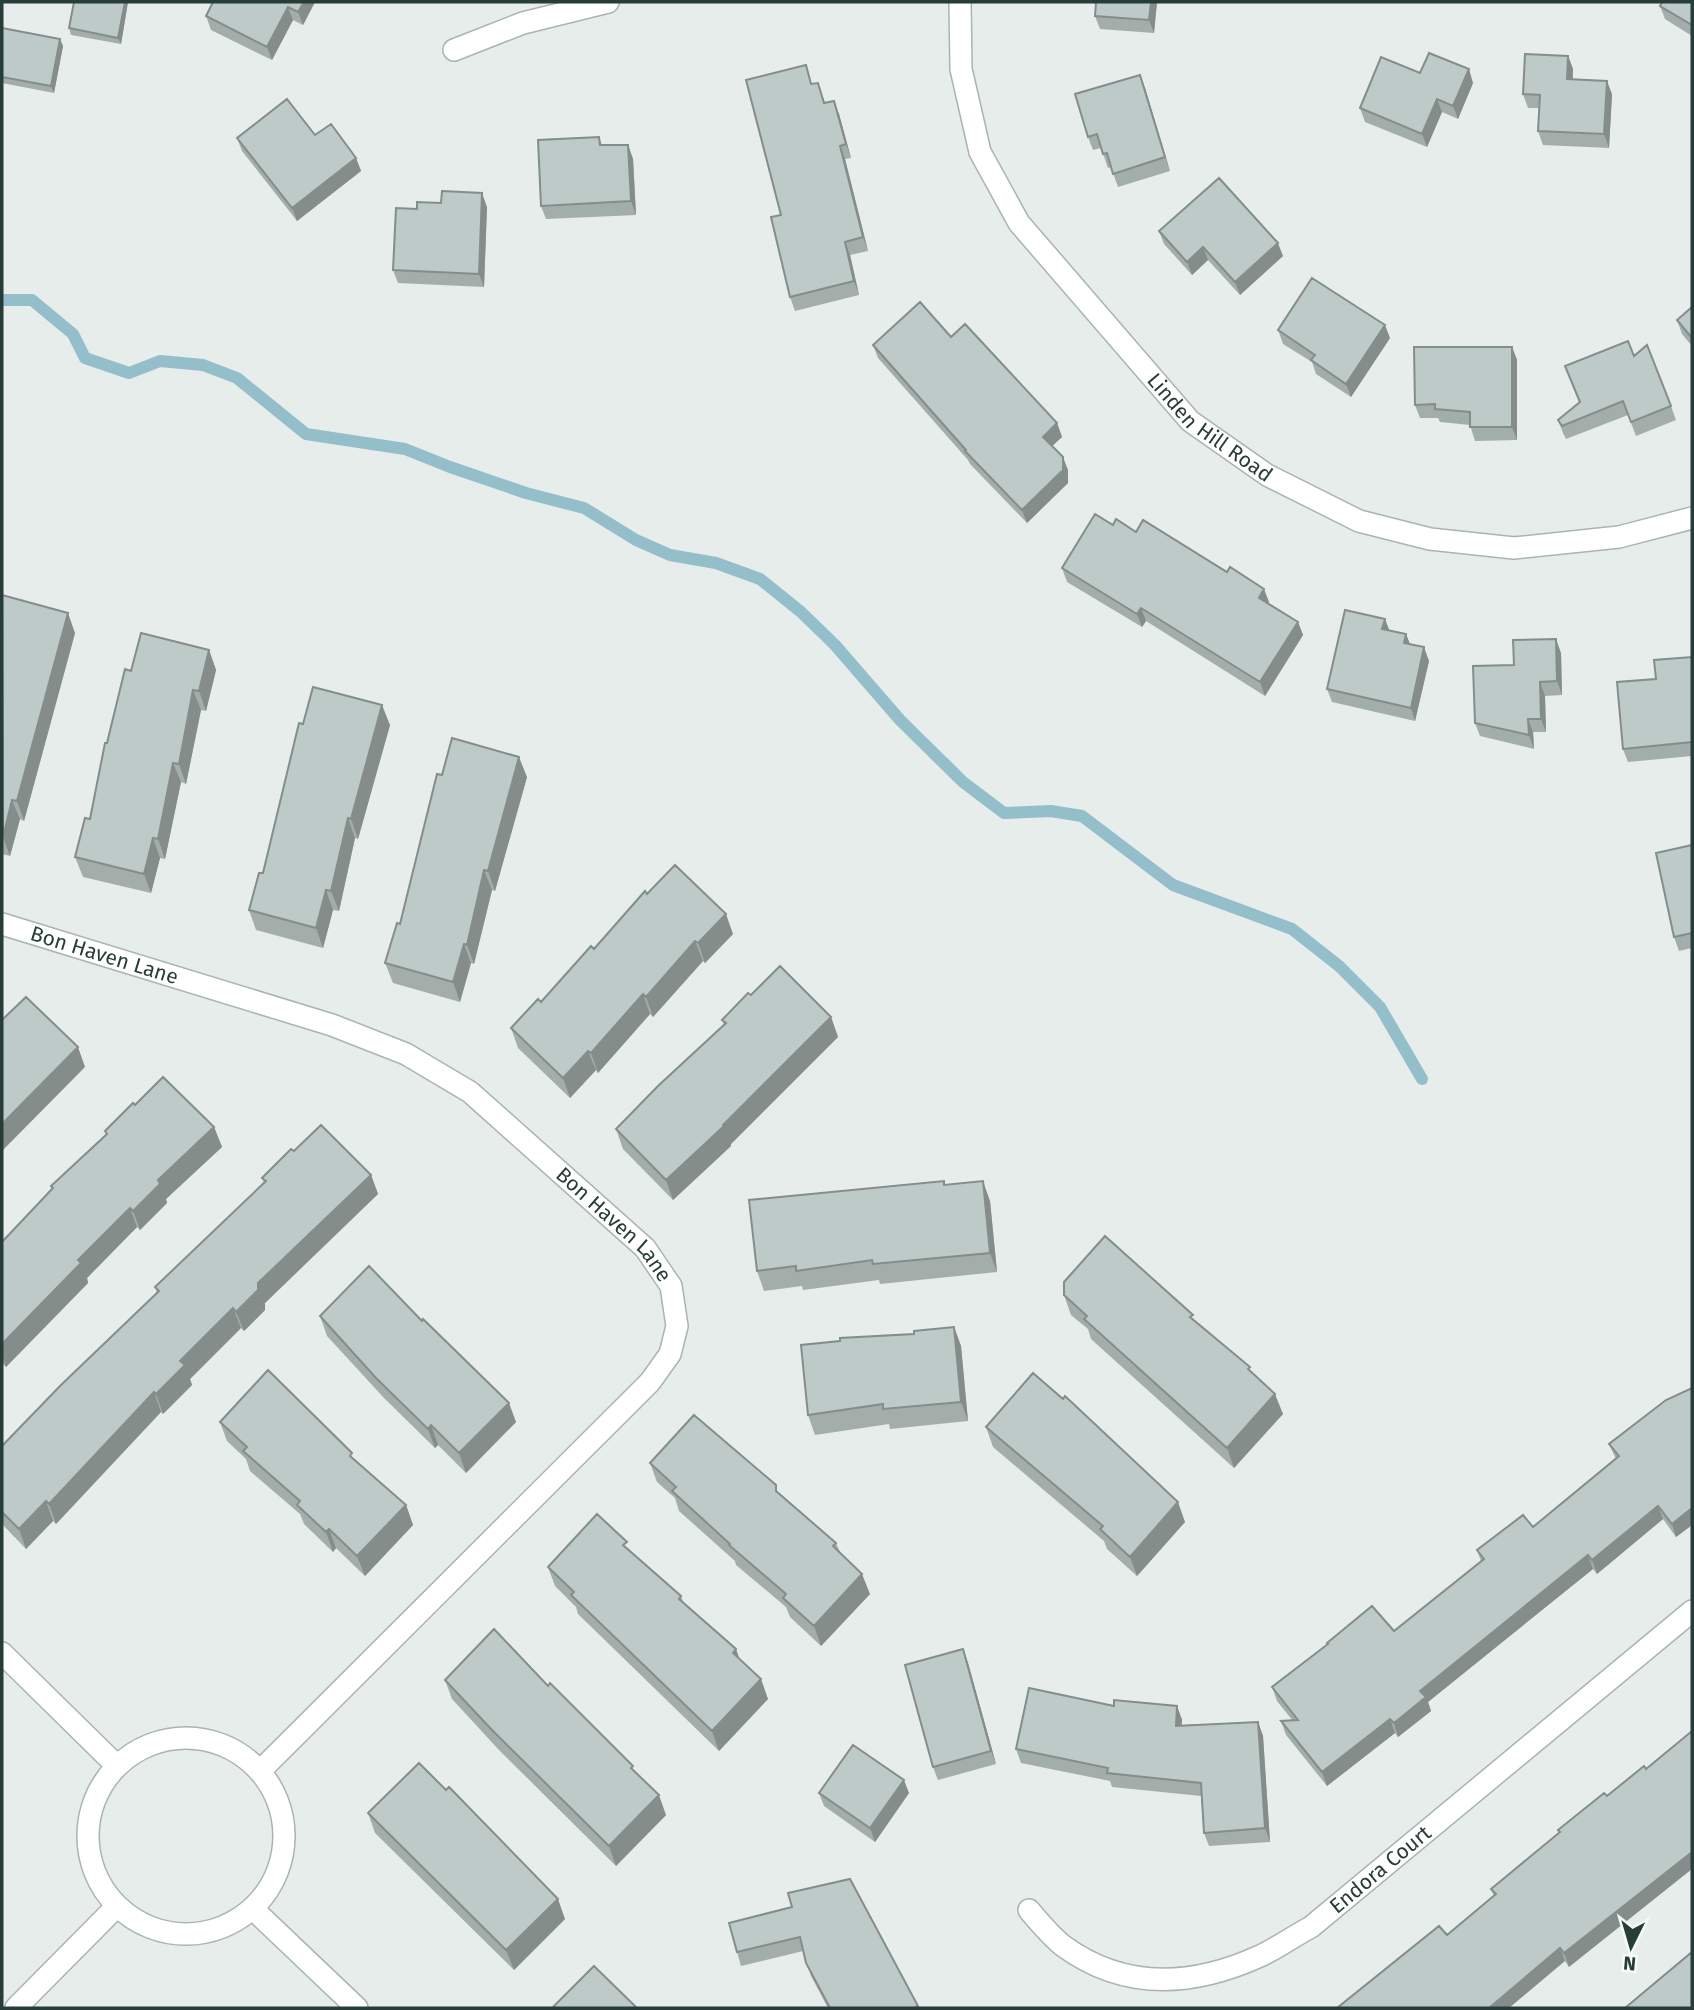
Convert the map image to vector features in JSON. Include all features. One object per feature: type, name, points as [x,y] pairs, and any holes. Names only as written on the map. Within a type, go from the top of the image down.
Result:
[{"type":"street","points":[[454,50],[523,23],[608,2]]},
{"type":"street","name":"Linden Hill Road","points":[[960,2],[961,69],[980,152],[986,164],[1019,222],[1190,421],[1267,475],[1359,521],[1430,539],[1514,548],[1619,537],[1692,518]]},
{"type":"street","name":"Bon Haven Lane","points":[[2,924],[332,1025],[406,1054],[470,1092],[645,1248],[671,1286],[677,1326],[670,1354],[650,1382],[261,1770]]},
{"type":"street","name":"Endora Court","points":[[1028,1910],[1062,1944],[1104,1970],[1154,1981],[1203,1976],[1259,1956],[1311,1927],[1692,1611]]},
{"type":"street","points":[[2,1653],[116,1765]]},
{"type":"street","points":[[198,1738],[232,1748],[261,1770],[280,1803],[285,1840],[277,1877],[253,1909],[215,1930],[179,1934],[145,1926],[117,1906],[92,1868],[87,1830],[97,1791],[116,1765],[155,1741],[198,1738]]},
{"type":"street","points":[[16,2008],[117,1906]]},
{"type":"street","points":[[253,1909],[356,2008]]},
{"type":"building","points":[[74,2],[125,2],[118,38],[69,28]]},
{"type":"building","points":[[213,2],[304,2],[298,12],[288,7],[267,47],[206,16]]},
{"type":"building","points":[[1096,2],[1151,2],[1149,20],[1095,16]]},
{"type":"building","points":[[1662,2],[1692,2],[1692,25],[1660,6]]},
{"type":"building","points":[[2,28],[60,39],[51,86],[2,77]]},
{"type":"building","points":[[1429,53],[1469,69],[1453,106],[1437,99],[1422,134],[1360,108],[1381,57],[1420,73]]},
{"type":"building","points":[[1525,54],[1568,56],[1567,79],[1607,81],[1604,134],[1538,131],[1540,95],[1523,94]]},
{"type":"building","points":[[806,65],[811,84],[818,83],[824,103],[834,101],[846,144],[840,146],[863,237],[845,242],[854,281],[790,297],[771,217],[781,215],[746,80]]},
{"type":"building","points":[[1140,75],[1165,157],[1113,174],[1107,153],[1103,154],[1097,134],[1088,137],[1075,94]]},
{"type":"building","points":[[287,99],[315,135],[331,124],[356,158],[292,208],[237,138]]},
{"type":"building","points":[[599,137],[600,145],[628,145],[631,201],[541,206],[538,140]]},
{"type":"building","points":[[1219,178],[1278,243],[1235,282],[1203,247],[1187,262],[1159,231]]},
{"type":"building","points":[[442,191],[482,193],[479,274],[393,270],[396,208],[417,209],[417,202],[441,203]]},
{"type":"building","points":[[1312,278],[1385,325],[1346,384],[1311,360],[1315,355],[1278,330]]},
{"type":"building","points":[[920,302],[951,337],[965,324],[1057,423],[1043,437],[1063,457],[1063,470],[1022,510],[965,451],[873,345]]},
{"type":"building","points":[[1692,307],[1692,338],[1677,320]]},
{"type":"building","points":[[1628,341],[1634,356],[1647,345],[1671,406],[1631,422],[1623,401],[1562,426],[1558,420],[1580,402],[1565,366]]},
{"type":"building","points":[[1414,347],[1512,347],[1512,427],[1470,427],[1470,412],[1435,409],[1435,404],[1415,405]]},
{"type":"building","points":[[1095,514],[1113,525],[1116,519],[1136,532],[1143,520],[1227,572],[1230,567],[1264,589],[1259,598],[1298,622],[1260,682],[1141,608],[1137,614],[1062,568]]},
{"type":"building","points":[[2,595],[68,613],[17,801],[12,800],[3,837]]},
{"type":"building","points":[[1345,610],[1385,619],[1382,629],[1406,634],[1404,643],[1424,647],[1411,708],[1327,689]]},
{"type":"building","points":[[141,633],[209,650],[199,691],[193,690],[179,764],[173,763],[158,839],[153,838],[144,874],[75,857],[85,818],[90,819],[105,743],[125,669],[131,671]]},
{"type":"building","points":[[1556,639],[1557,681],[1540,682],[1541,719],[1528,719],[1529,735],[1475,723],[1473,666],[1514,665],[1513,640]]},
{"type":"building","points":[[1692,657],[1692,742],[1623,749],[1617,682],[1656,679],[1654,660]]},
{"type":"building","points":[[313,687],[382,705],[351,819],[348,818],[331,891],[326,890],[316,928],[249,910],[259,873],[263,873],[299,723],[303,724]]},
{"type":"building","points":[[452,738],[519,757],[488,871],[484,870],[467,945],[464,944],[453,982],[385,963],[397,923],[400,924],[437,774],[442,775]]},
{"type":"building","points":[[1692,845],[1692,933],[1674,937],[1656,853]]},
{"type":"building","points":[[675,865],[726,914],[698,943],[695,941],[646,997],[643,994],[591,1053],[588,1051],[563,1078],[511,1028],[538,999],[541,1002],[591,946],[594,949],[645,891],[647,894]]},
{"type":"building","points":[[780,966],[831,1017],[724,1126],[666,1180],[616,1129],[726,1023],[722,1020],[748,993],[751,995]]},
{"type":"building","points":[[26,997],[78,1047],[2,1124],[2,1020]]},
{"type":"building","points":[[163,1077],[214,1127],[158,1180],[160,1184],[133,1211],[130,1208],[78,1260],[81,1263],[2,1344],[2,1242],[53,1188],[51,1186],[107,1134],[105,1131],[133,1103],[135,1105]]},
{"type":"building","points":[[321,1125],[371,1175],[258,1283],[258,1290],[236,1312],[233,1308],[180,1361],[185,1365],[156,1394],[154,1392],[49,1504],[46,1501],[19,1529],[2,1512],[2,1446],[159,1291],[155,1287],[266,1181],[262,1178],[291,1149],[294,1151]]},
{"type":"building","points":[[944,1181],[944,1185],[983,1181],[990,1253],[873,1264],[872,1260],[796,1271],[796,1266],[757,1271],[749,1200]]},
{"type":"building","points":[[1105,1236],[1193,1315],[1190,1317],[1250,1367],[1248,1369],[1275,1394],[1227,1448],[1084,1319],[1087,1316],[1064,1295],[1064,1282]]},
{"type":"building","points":[[369,1266],[422,1321],[423,1319],[509,1403],[459,1453],[431,1425],[428,1429],[376,1378],[320,1316]]},
{"type":"building","points":[[954,1327],[961,1402],[883,1409],[883,1404],[808,1415],[801,1345],[840,1341],[840,1338],[914,1334],[914,1331]]},
{"type":"building","points":[[268,1370],[352,1453],[350,1456],[406,1505],[357,1556],[329,1529],[326,1532],[297,1505],[300,1501],[243,1451],[247,1447],[220,1422]]},
{"type":"building","points":[[1033,1373],[1063,1399],[1065,1396],[1178,1502],[1130,1557],[1100,1529],[1103,1526],[986,1427]]},
{"type":"building","points":[[1692,1388],[1692,1508],[1672,1524],[1658,1506],[1592,1560],[1588,1555],[1420,1691],[1426,1697],[1394,1723],[1390,1719],[1322,1772],[1281,1721],[1298,1720],[1272,1687],[1372,1606],[1394,1631],[1484,1559],[1477,1550],[1523,1515],[1533,1527],[1619,1456],[1609,1444],[1666,1400]]},
{"type":"building","points":[[694,1415],[776,1485],[776,1491],[836,1543],[833,1546],[862,1574],[814,1626],[783,1598],[786,1594],[672,1491],[676,1487],[650,1463]]},
{"type":"building","points":[[597,1514],[627,1542],[623,1545],[736,1649],[733,1653],[761,1679],[712,1731],[571,1595],[574,1592],[548,1567]]},
{"type":"building","points":[[494,1629],[659,1795],[609,1846],[445,1680]]},
{"type":"building","points":[[963,1649],[991,1751],[933,1767],[905,1665]]},
{"type":"building","points":[[1029,1688],[1114,1706],[1114,1700],[1177,1706],[1176,1726],[1258,1722],[1265,1828],[1204,1833],[1201,1783],[1107,1773],[1108,1768],[1016,1749]]},
{"type":"building","points":[[1692,1731],[1692,1852],[1564,1953],[1560,1948],[1489,2008],[1337,2008],[1439,1926],[1447,1935],[1496,1894],[1491,1889],[1560,1832],[1558,1830],[1604,1793],[1607,1796],[1644,1766],[1646,1769]]},
{"type":"building","points":[[853,1745],[904,1780],[870,1828],[819,1793]]},
{"type":"building","points":[[419,1763],[446,1790],[449,1787],[558,1899],[506,1950],[368,1813]]},
{"type":"building","points":[[850,1879],[918,2006],[830,2008],[806,1963],[800,1937],[737,1952],[729,1923],[792,1907],[788,1893]]},
{"type":"building","points":[[1692,1952],[1692,2008],[1625,2008]]},
{"type":"building","points":[[594,1966],[637,2008],[552,2008]]},
{"type":"waterway","points":[[2,300],[32,300],[73,334],[85,358],[129,373],[160,361],[203,365],[237,378],[306,434],[405,449],[526,493],[584,508],[636,540],[670,555],[716,563],[760,579],[801,612],[835,645],[900,720],[963,782],[1004,813],[1051,811],[1082,816],[1173,885],[1292,929],[1339,966],[1380,1007],[1422,1079]]}]
